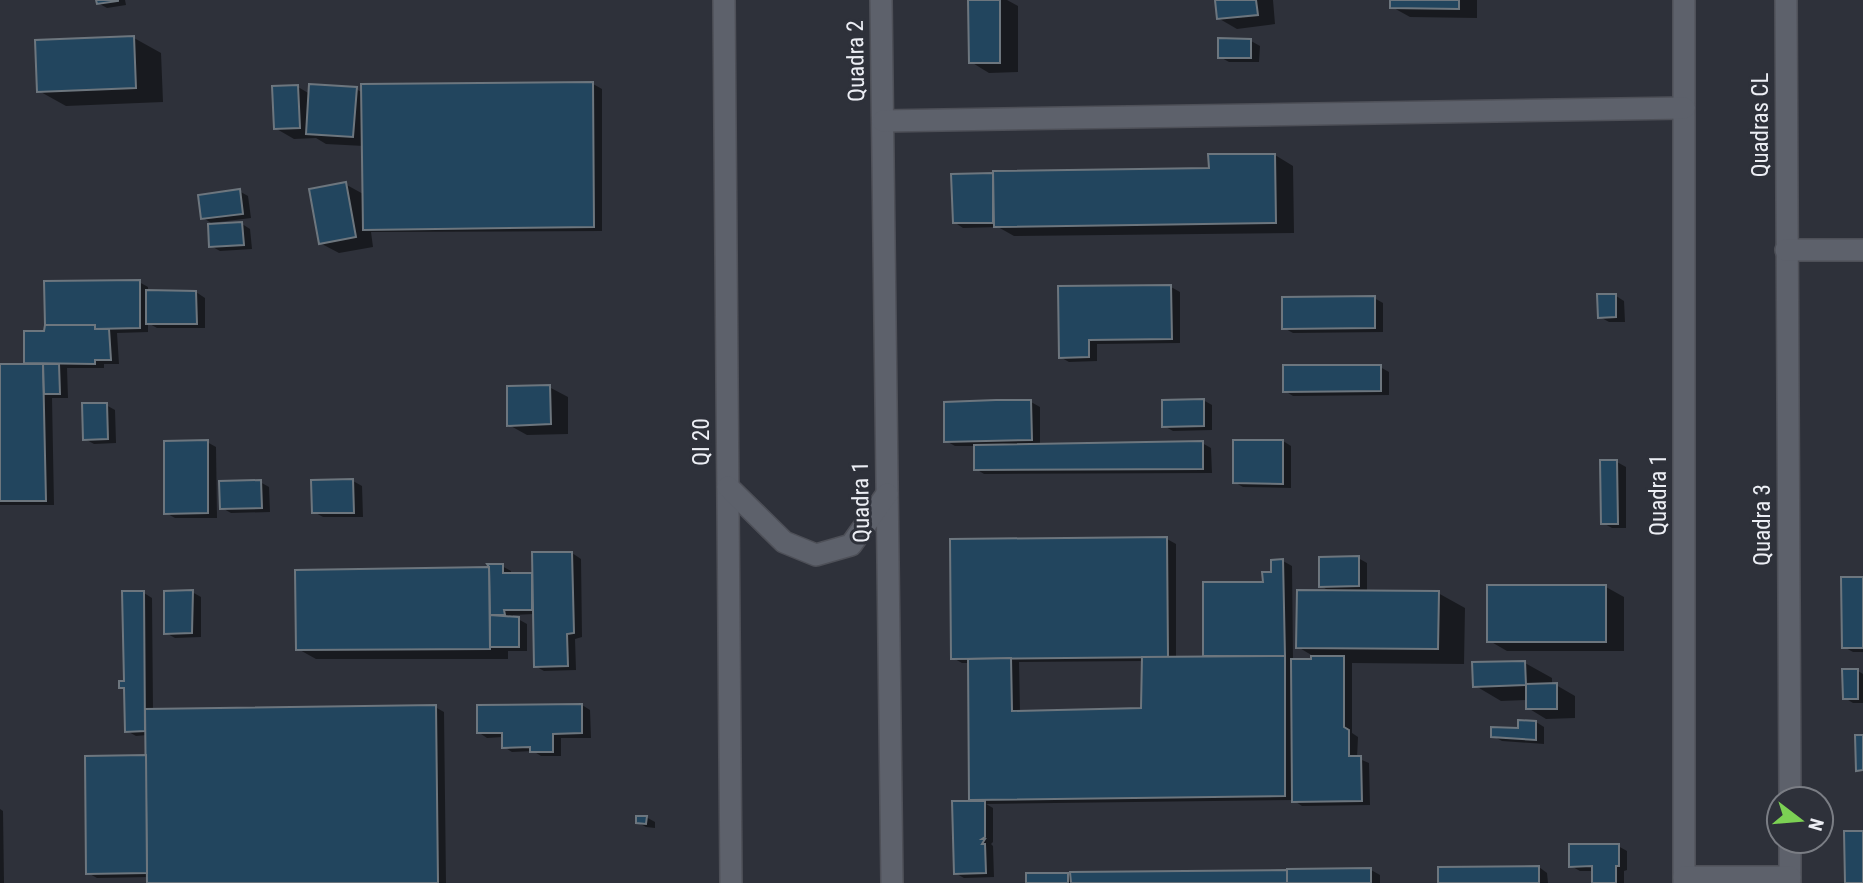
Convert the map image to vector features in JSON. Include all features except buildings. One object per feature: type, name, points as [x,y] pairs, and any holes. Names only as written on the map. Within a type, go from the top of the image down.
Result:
[{"type":"street","name":"QI 20","points":[[724,0],[731,883]]},
{"type":"street","name":"Quadra 2","points":[[881,0],[883,121]]},
{"type":"street","points":[[883,121],[1684,108],[1684,0]]},
{"type":"street","name":"Quadras CL","points":[[1786,0],[1786,250]]},
{"type":"street","name":"Quadra 1","points":[[1684,108],[1684,880]]},
{"type":"street","name":"Quadra 1","points":[[883,121],[892,883]]},
{"type":"street","points":[[1786,250],[1863,250]]},
{"type":"street","name":"Quadra 3","points":[[1786,250],[1790,785]]},
{"type":"street","points":[[728,487],[784,542],[816,555],[851,545],[887,494]]},
{"type":"street","points":[[1684,880],[1790,880],[1790,855]]}]
